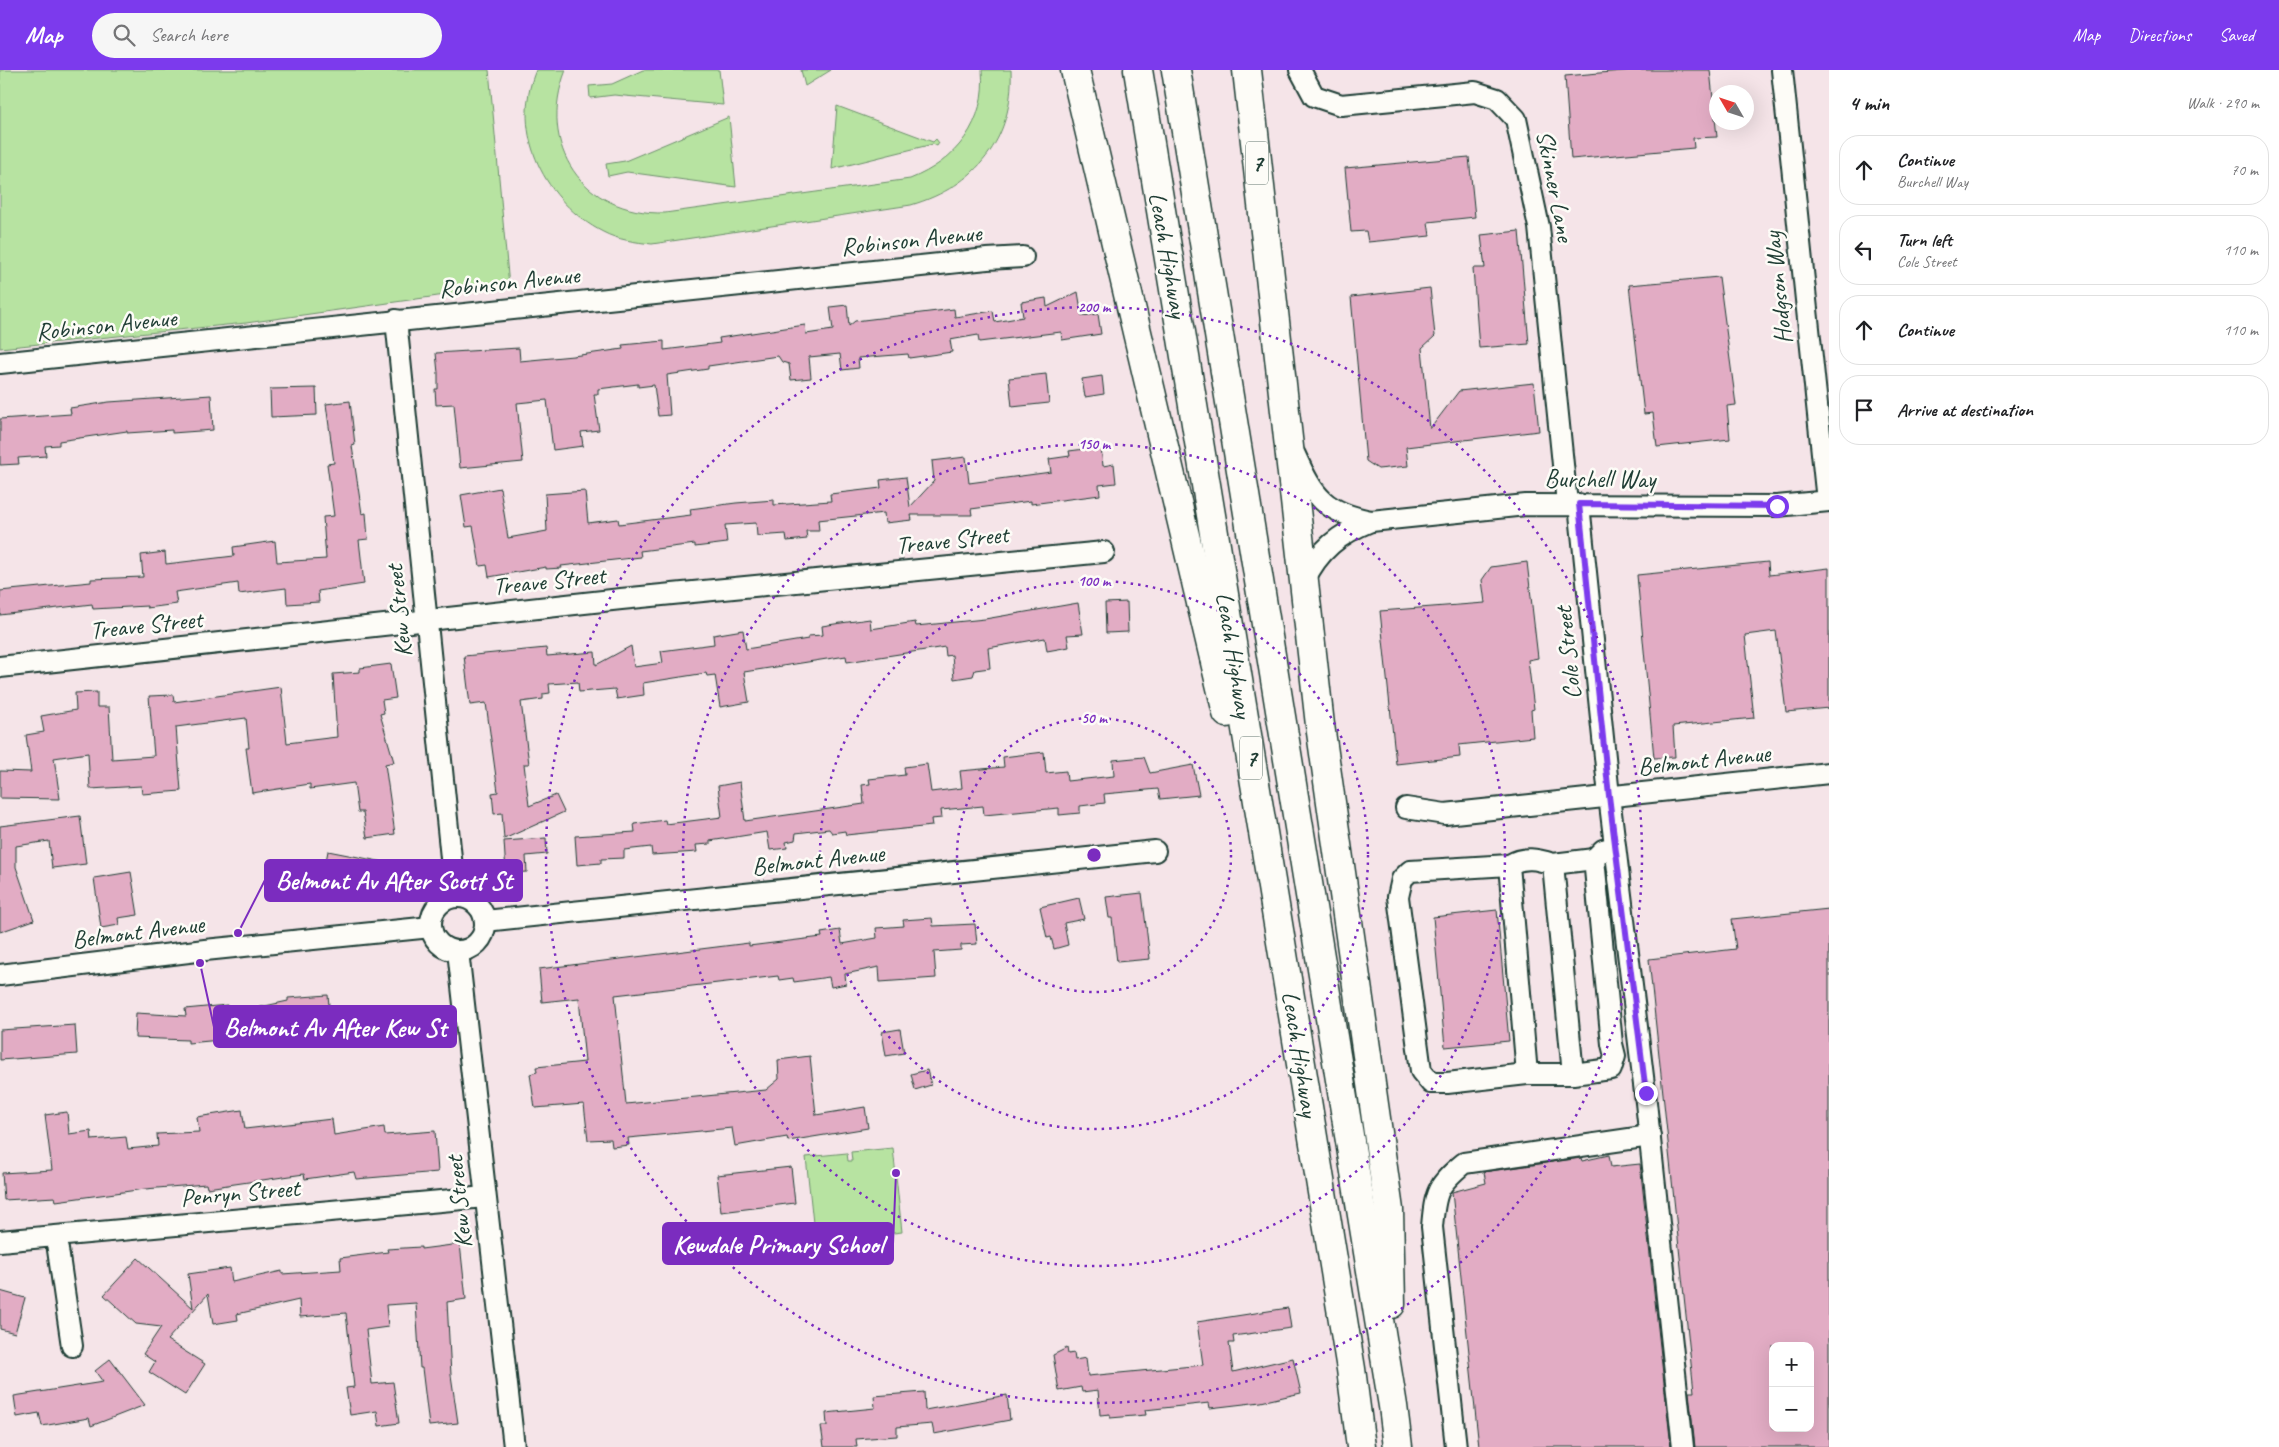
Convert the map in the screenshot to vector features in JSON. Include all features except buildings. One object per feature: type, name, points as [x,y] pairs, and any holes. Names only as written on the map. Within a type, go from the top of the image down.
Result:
[{"type":"highway","points":[[1075,70],[1279,932]]},
{"type":"highway","name":"Leach Highway","points":[[1138,70],[1350,1360],[1361,1447]]},
{"type":"highway","name":"Leach Highway","points":[[1176,70],[1393,1406],[1398,1447]]},
{"type":"highway","name":"7","points":[[1247,70],[1320,725],[1389,1210],[1393,1406]]},
{"type":"street","name":"Skinner Lane","points":[[1300,70],[1314,96],[1341,105],[1475,92],[1497,99],[1516,119],[1538,228],[1573,504]]},
{"type":"street","name":"Hodgson Way","points":[[1782,70],[1828,501]]},
{"type":"street","name":"Robinson Avenue","points":[[0,363],[987,258],[1023,257]]},
{"type":"street","name":"Kew Street","points":[[396,320],[455,897]]},
{"type":"street","name":"Burchell Way","points":[[1288,439],[1308,482],[1326,504],[1346,516],[1371,521],[1526,505],[1777,506],[1828,501]]},
{"type":"street","name":"Cole Street","points":[[1573,504],[1650,1136],[1683,1447]]},
{"type":"street","name":"Burchell Way","points":[[1304,581],[1311,565],[1326,547],[1351,530],[1371,521]]},
{"type":"street","name":"Treave Street","points":[[0,667],[621,599],[1104,552]]},
{"type":"street","name":"Belmont Avenue","points":[[1406,808],[1445,814],[1829,773]]},
{"type":"street","points":[[1594,859],[1612,1044],[1615,1056],[1611,1069],[1573,1074],[1527,1074],[1431,1083],[1421,1072],[1398,898],[1402,880],[1410,871],[1509,865],[1519,859],[1537,859],[1553,864],[1594,859],[1603,850],[1615,848]]},
{"type":"street","name":"Belmont Avenue","points":[[485,921],[1156,851]]},
{"type":"street","points":[[1553,864],[1573,1074]]},
{"type":"street","points":[[1509,865],[1527,1074]]},
{"type":"street","points":[[455,897],[472,900],[483,913],[485,921],[481,939],[474,946],[458,951],[443,947],[433,935],[431,927],[434,911],[447,899],[455,897]]},
{"type":"street","name":"Belmont Avenue","points":[[0,975],[205,950],[431,927]]},
{"type":"street","name":"Kew Street","points":[[458,951],[514,1447]]},
{"type":"street","points":[[1456,1447],[1432,1227],[1435,1199],[1444,1180],[1464,1163],[1650,1136]]},
{"type":"street","name":"Penryn Street","points":[[0,1241],[485,1197]]},
{"type":"street","points":[[56,1236],[72,1346]]},
{"type":"green space","points":[[0,70],[489,70],[509,286],[246,323],[0,348]]},
{"type":"green space","points":[[536,70],[566,70],[558,98],[557,125],[563,149],[574,171],[590,189],[611,202],[636,211],[665,213],[910,179],[941,162],[965,137],[974,123],[979,106],[982,89],[982,70],[1011,70],[1010,95],[1006,118],[998,138],[972,172],[954,186],[934,197],[911,205],[652,244],[621,239],[603,232],[583,219],[565,203],[550,185],[538,164],[530,141],[527,118],[529,94]]},
{"type":"green space","points":[[643,70],[719,70],[723,105],[614,95],[590,98],[589,86],[612,84]]},
{"type":"green space","points":[[801,70],[831,70],[805,86]]},
{"type":"green space","points":[[837,106],[933,142],[936,139],[939,143],[937,146],[933,144],[832,169]]},
{"type":"green space","points":[[729,117],[736,187],[627,172],[608,176],[606,164],[625,161]]},
{"type":"green space","points":[[893,1148],[902,1232],[860,1237],[859,1228],[856,1228],[856,1237],[815,1242],[806,1157],[847,1153],[848,1161],[852,1161],[851,1152]]},
{"type":"place","name":"Belmont Av After Scott St","points":[[238,933]]},
{"type":"place","name":"Belmont Av After Kew St","points":[[200,963]]},
{"type":"place","name":"Kewdale Primary School","points":[[896,1173]]},
{"type":"route","points":[[1646,1093],[1609,796],[1579,504],[1777,506]]}]
